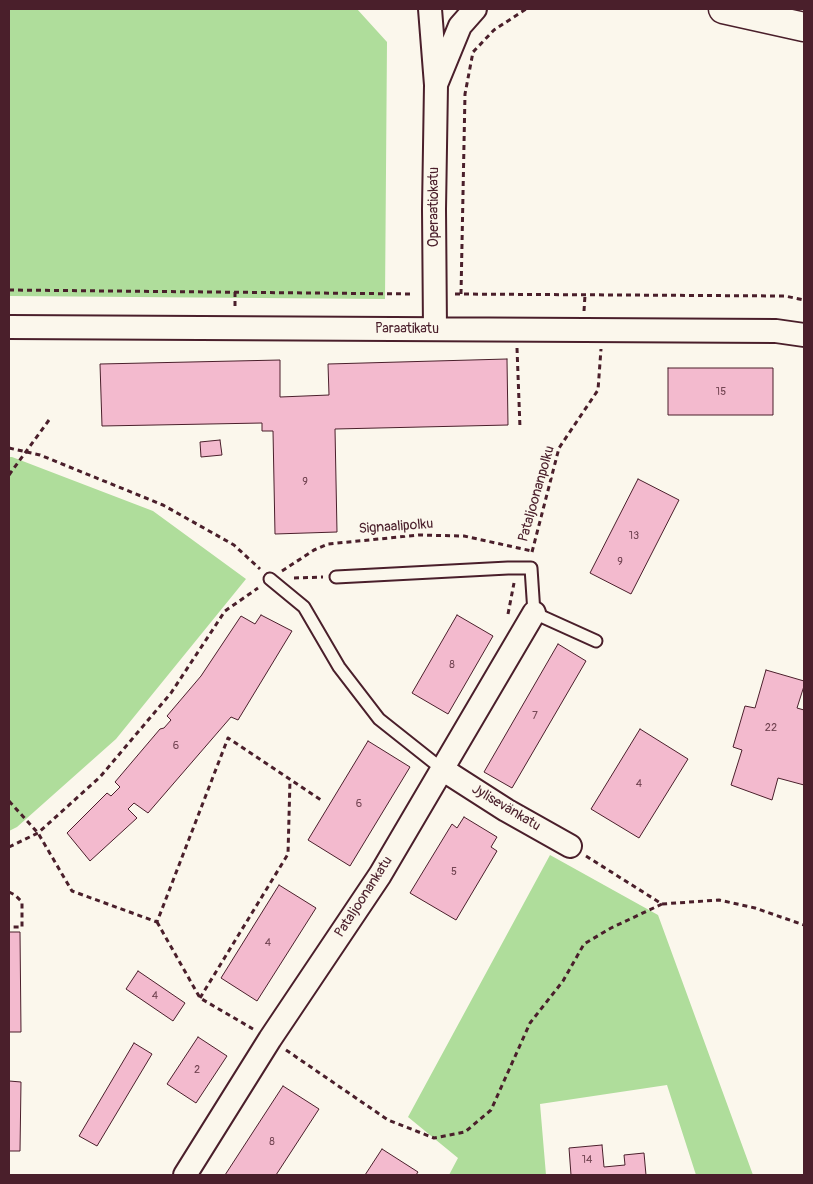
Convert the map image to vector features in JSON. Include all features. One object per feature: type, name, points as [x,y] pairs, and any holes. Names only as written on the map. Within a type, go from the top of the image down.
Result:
[{"type":"main road","points":[[723,9],[804,27]]},
{"type":"street","name":"Operaatiokatu","points":[[430,9],[436,85],[435,329]]},
{"type":"street","name":"Operaatiokatu","points":[[436,85],[460,26],[475,9]]},
{"type":"street","name":"Paraatikatu","points":[[9,327],[776,331],[804,335]]},
{"type":"street","name":"Pataljoonankatu","points":[[185,1175],[270,1039],[380,875],[534,613]]},
{"type":"street","name":"Jylisevänkatu","points":[[442,769],[506,810],[570,846]]},
{"type":"lane","points":[[336,577],[531,568],[534,613],[596,641]]},
{"type":"lane","points":[[270,579],[304,607],[339,667],[379,720],[442,769]]},
{"type":"path","points":[[462,294],[465,94],[473,52],[494,30],[526,9]]},
{"type":"path","points":[[9,290],[785,296],[804,300]]},
{"type":"path","points":[[516,330],[520,428]]},
{"type":"path","name":"Pataljoonanpolku","points":[[531,568],[532,551],[560,448],[598,390],[601,347]]},
{"type":"path","points":[[9,475],[49,420]]},
{"type":"path","points":[[9,448],[40,455],[163,505],[234,545],[270,579],[336,577]]},
{"type":"path","name":"Signaalipolku","points":[[9,847],[38,833],[100,777],[171,693],[225,611],[314,550],[328,544],[419,534],[464,536],[532,551]]},
{"type":"path","points":[[157,922],[228,738],[321,800]]},
{"type":"path","points":[[200,998],[288,854],[290,780]]},
{"type":"path","points":[[9,801],[38,833],[72,891],[157,922],[200,998],[270,1039],[388,1120],[434,1138],[465,1132],[491,1110],[530,1023],[563,981],[584,944],[611,928],[662,904],[719,900],[755,908],[804,925]]},
{"type":"path","points":[[570,846],[662,904]]},
{"type":"path","points":[[9,892],[22,902],[22,927],[9,927]]},
{"type":"green space","points":[[9,9],[357,9],[387,42],[385,299],[9,296]]},
{"type":"green space","points":[[9,457],[153,511],[246,579],[116,739],[17,827],[9,831]]},
{"type":"green space","points":[[550,855],[658,915],[753,1175],[696,1175],[667,1085],[540,1104],[546,1175],[449,1175],[458,1158],[408,1117]]},
{"type":"building","points":[[507,359],[508,425],[335,429],[337,532],[275,534],[273,431],[262,431],[262,423],[102,426],[100,364],[280,360],[280,397],[329,395],[328,364]]},
{"type":"building","points":[[668,368],[773,368],[773,415],[668,415]]},
{"type":"building","points":[[220,440],[222,455],[201,457],[200,442]]},
{"type":"building","points":[[638,479],[679,500],[631,594],[590,573]]},
{"type":"building","points":[[261,615],[292,631],[238,720],[231,717],[148,813],[134,803],[128,809],[137,818],[90,861],[67,833],[107,793],[111,796],[120,787],[115,782],[160,729],[164,728],[171,720],[167,716],[201,676],[241,616],[255,624]]},
{"type":"building","points":[[457,615],[493,636],[448,714],[412,693]]},
{"type":"building","points":[[558,644],[586,661],[512,788],[484,772]]},
{"type":"building","points":[[766,670],[804,681],[797,708],[804,710],[804,785],[778,778],[772,800],[731,785],[742,750],[733,747],[745,706],[755,708]]},
{"type":"building","points":[[640,729],[688,759],[639,838],[591,809]]},
{"type":"building","points":[[368,741],[410,767],[350,866],[308,840]]},
{"type":"building","points":[[464,817],[497,837],[491,847],[497,851],[456,920],[410,893],[452,824],[457,828]]},
{"type":"building","points":[[279,885],[316,908],[257,1001],[221,978]]},
{"type":"building","points":[[9,932],[20,932],[21,1032],[9,1032]]},
{"type":"building","points":[[138,971],[185,1003],[173,1021],[126,989]]},
{"type":"building","points":[[198,1037],[227,1056],[196,1103],[167,1084]]},
{"type":"building","points":[[134,1043],[152,1054],[97,1146],[79,1136]]},
{"type":"building","points":[[9,1081],[21,1082],[20,1151],[9,1151]]},
{"type":"building","points":[[283,1086],[319,1109],[276,1175],[225,1175]]},
{"type":"building","points":[[602,1145],[604,1167],[625,1165],[624,1155],[644,1153],[646,1175],[571,1175],[569,1148]]},
{"type":"building","points":[[382,1149],[418,1172],[416,1175],[365,1175]]}]
